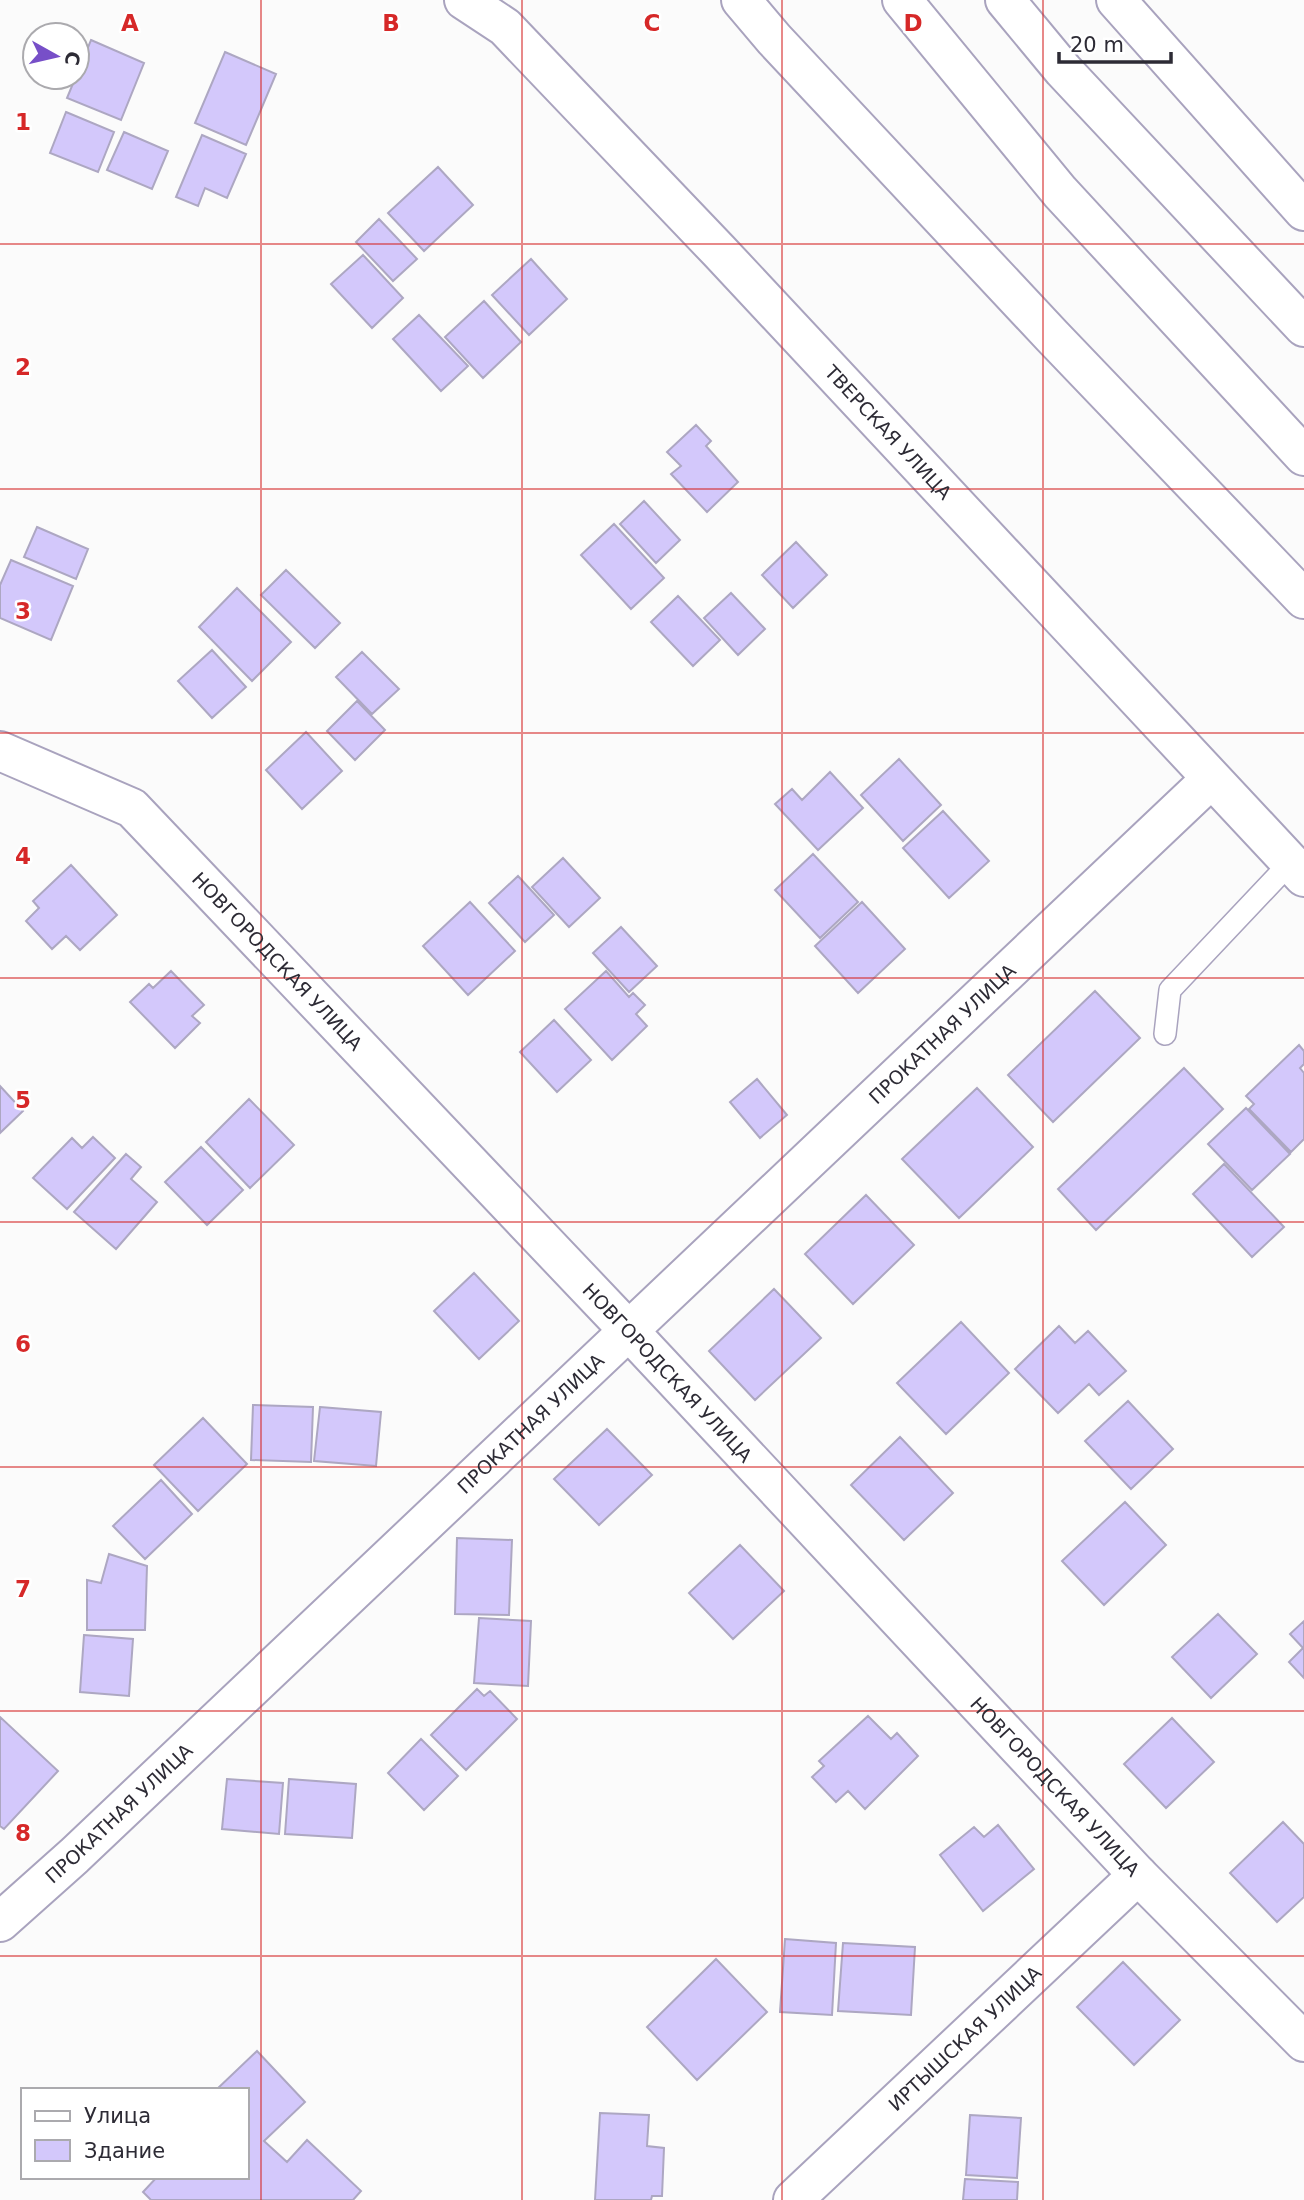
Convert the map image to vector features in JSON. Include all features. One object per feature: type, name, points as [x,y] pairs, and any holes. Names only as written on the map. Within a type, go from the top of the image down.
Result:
[{"type":"street","name":"ТВЕРСКАЯ УЛИЦА","points":[[464,0],[505,27],[719,251],[1297,870]]},
{"type":"street","points":[[741,0],[774,39],[1052,336],[1304,599]]},
{"type":"street","points":[[902,0],[1060,192],[1304,456]]},
{"type":"street","points":[[1005,0],[1063,70],[1304,327]]},
{"type":"street","points":[[1116,0],[1304,211]]},
{"type":"street","name":"НОВГОРОДСКАЯ УЛИЦА","points":[[0,751],[132,808],[629,1331],[1138,1875],[1304,2042]]},
{"type":"street","name":"ПРОКАТНАЯ УЛИЦА","points":[[0,1922],[74,1856],[1211,779]]},
{"type":"street","name":"ИРТЫШСКАЯ УЛИЦА","points":[[793,2200],[1138,1875]]},
{"type":"lane","points":[[1165,1034],[1170,990],[1297,870]]},
{"type":"building","points":[[91,40],[144,63],[121,120],[67,98],[70,91],[91,91]]},
{"type":"building","points":[[225,52],[276,74],[246,145],[195,123]]},
{"type":"building","points":[[66,112],[114,132],[98,172],[50,153]]},
{"type":"building","points":[[124,132],[168,151],[152,189],[107,170]]},
{"type":"building","points":[[202,135],[246,154],[227,198],[205,188],[198,206],[176,197]]},
{"type":"building","points":[[438,167],[473,205],[424,251],[388,213]]},
{"type":"building","points":[[379,219],[417,259],[393,281],[356,242]]},
{"type":"building","points":[[363,255],[403,298],[372,328],[331,284]]},
{"type":"building","points":[[531,259],[567,299],[529,335],[492,295]]},
{"type":"building","points":[[484,301],[521,342],[483,378],[445,337]]},
{"type":"building","points":[[419,315],[468,366],[441,391],[393,339]]},
{"type":"building","points":[[696,425],[711,441],[706,446],[738,482],[707,512],[671,474],[681,466],[667,452]]},
{"type":"building","points":[[644,501],[680,540],[656,563],[620,524]]},
{"type":"building","points":[[614,524],[664,578],[631,609],[581,555]]},
{"type":"building","points":[[37,527],[88,549],[76,579],[24,557]]},
{"type":"building","points":[[796,542],[827,575],[793,608],[762,575]]},
{"type":"building","points":[[11,560],[73,586],[51,640],[0,618],[0,585]]},
{"type":"building","points":[[286,570],[340,623],[315,648],[261,595]]},
{"type":"building","points":[[237,588],[291,642],[252,681],[199,627]]},
{"type":"building","points":[[731,593],[765,629],[738,655],[704,618]]},
{"type":"building","points":[[678,596],[720,640],[693,666],[651,622]]},
{"type":"building","points":[[212,650],[246,687],[212,718],[178,681]]},
{"type":"building","points":[[362,652],[399,689],[372,714],[336,677]]},
{"type":"building","points":[[357,701],[385,730],[355,760],[327,731]]},
{"type":"building","points":[[306,732],[342,771],[302,809],[266,770]]},
{"type":"building","points":[[899,759],[941,805],[903,841],[861,795]]},
{"type":"building","points":[[830,772],[863,808],[818,850],[775,804],[792,789],[802,800]]},
{"type":"building","points":[[943,811],[989,861],[949,898],[903,848]]},
{"type":"building","points":[[813,854],[858,902],[820,938],[775,890]]},
{"type":"building","points":[[563,858],[600,898],[569,927],[532,887]]},
{"type":"building","points":[[71,865],[117,915],[80,950],[66,936],[52,949],[26,921],[39,908],[33,901]]},
{"type":"building","points":[[518,876],[554,915],[525,942],[489,903]]},
{"type":"building","points":[[470,902],[515,951],[468,995],[423,946]]},
{"type":"building","points":[[862,902],[905,949],[858,993],[815,946]]},
{"type":"building","points":[[621,927],[657,966],[629,992],[593,953]]},
{"type":"building","points":[[171,971],[204,1005],[192,1016],[200,1023],[175,1048],[130,1002],[149,984],[153,988]]},
{"type":"building","points":[[606,971],[629,997],[633,993],[645,1005],[636,1014],[647,1026],[612,1060],[565,1009]]},
{"type":"building","points":[[1095,991],[1140,1038],[1053,1122],[1008,1075]]},
{"type":"building","points":[[554,1020],[591,1060],[557,1092],[520,1052]]},
{"type":"building","points":[[1299,1045],[1304,1051],[1304,1064],[1300,1068],[1304,1073],[1304,1139],[1291,1152],[1249,1109],[1254,1104],[1246,1096]]},
{"type":"building","points":[[1184,1068],[1223,1109],[1096,1230],[1058,1189]]},
{"type":"building","points":[[757,1079],[787,1115],[760,1138],[730,1102]]},
{"type":"building","points":[[0,1086],[23,1111],[0,1133]]},
{"type":"building","points":[[977,1088],[1033,1147],[959,1218],[902,1159]]},
{"type":"building","points":[[249,1099],[294,1145],[250,1188],[206,1142]]},
{"type":"building","points":[[1246,1108],[1290,1154],[1252,1190],[1208,1144]]},
{"type":"building","points":[[93,1137],[115,1158],[67,1209],[33,1178],[72,1138],[82,1148]]},
{"type":"building","points":[[201,1147],[243,1190],[207,1225],[165,1182]]},
{"type":"building","points":[[126,1154],[141,1167],[131,1179],[157,1202],[116,1249],[74,1212]]},
{"type":"building","points":[[1224,1164],[1284,1227],[1252,1257],[1193,1194]]},
{"type":"building","points":[[866,1195],[914,1245],[853,1304],[805,1254]]},
{"type":"building","points":[[474,1273],[519,1321],[479,1359],[434,1311]]},
{"type":"building","points":[[774,1289],[821,1338],[755,1400],[709,1351]]},
{"type":"building","points":[[961,1322],[1009,1373],[946,1434],[897,1383]]},
{"type":"building","points":[[1059,1326],[1075,1343],[1088,1331],[1126,1371],[1099,1395],[1089,1384],[1058,1413],[1015,1369]]},
{"type":"building","points":[[1128,1401],[1173,1449],[1131,1489],[1085,1441]]},
{"type":"building","points":[[253,1405],[313,1407],[311,1462],[251,1460]]},
{"type":"building","points":[[320,1407],[381,1412],[376,1466],[314,1461]]},
{"type":"building","points":[[203,1418],[247,1464],[198,1511],[154,1465]]},
{"type":"building","points":[[607,1429],[652,1475],[599,1525],[554,1479]]},
{"type":"building","points":[[900,1437],[953,1493],[904,1540],[851,1485]]},
{"type":"building","points":[[161,1480],[192,1514],[145,1559],[113,1526]]},
{"type":"building","points":[[1125,1502],[1166,1545],[1104,1605],[1062,1561]]},
{"type":"building","points":[[457,1538],[512,1540],[509,1615],[455,1614]]},
{"type":"building","points":[[740,1545],[784,1591],[733,1639],[689,1593]]},
{"type":"building","points":[[109,1554],[147,1566],[145,1630],[87,1630],[87,1580],[101,1583]]},
{"type":"building","points":[[1218,1614],[1257,1654],[1211,1698],[1172,1657]]},
{"type":"building","points":[[479,1618],[531,1621],[528,1686],[474,1683]]},
{"type":"building","points":[[1304,1621],[1304,1678],[1289,1662],[1303,1648],[1290,1634]]},
{"type":"building","points":[[84,1635],[133,1639],[129,1696],[80,1692]]},
{"type":"building","points":[[477,1689],[484,1696],[490,1691],[517,1719],[466,1770],[431,1735]]},
{"type":"building","points":[[868,1716],[891,1739],[897,1733],[918,1756],[865,1809],[848,1791],[836,1802],[812,1777],[824,1766],[819,1761]]},
{"type":"building","points":[[0,1717],[58,1771],[4,1829],[0,1826]]},
{"type":"building","points":[[1172,1718],[1214,1762],[1166,1808],[1124,1764]]},
{"type":"building","points":[[421,1739],[458,1776],[424,1810],[388,1773]]},
{"type":"building","points":[[227,1779],[283,1783],[279,1834],[222,1829]]},
{"type":"building","points":[[289,1779],[356,1784],[352,1838],[285,1834]]},
{"type":"building","points":[[1283,1822],[1304,1844],[1304,1897],[1277,1922],[1230,1873]]},
{"type":"building","points":[[998,1825],[1034,1869],[983,1911],[940,1855],[974,1827],[984,1837]]},
{"type":"building","points":[[785,1939],[836,1943],[832,2015],[780,2012]]},
{"type":"building","points":[[843,1943],[915,1947],[911,2015],[838,2011]]},
{"type":"building","points":[[716,1959],[767,2012],[697,2080],[647,2027]]},
{"type":"building","points":[[1123,1962],[1180,2020],[1134,2065],[1077,2007]]},
{"type":"building","points":[[257,2051],[305,2102],[264,2141],[287,2162],[307,2140],[361,2191],[353,2200],[151,2200],[143,2192],[155,2179],[248,2179],[248,2088],[218,2088]]},
{"type":"building","points":[[600,2113],[649,2115],[647,2146],[664,2148],[662,2196],[652,2196],[651,2200],[595,2200]]},
{"type":"building","points":[[970,2115],[1021,2118],[1017,2178],[966,2175]]},
{"type":"building","points":[[965,2179],[1018,2182],[1017,2200],[963,2200]]}]
